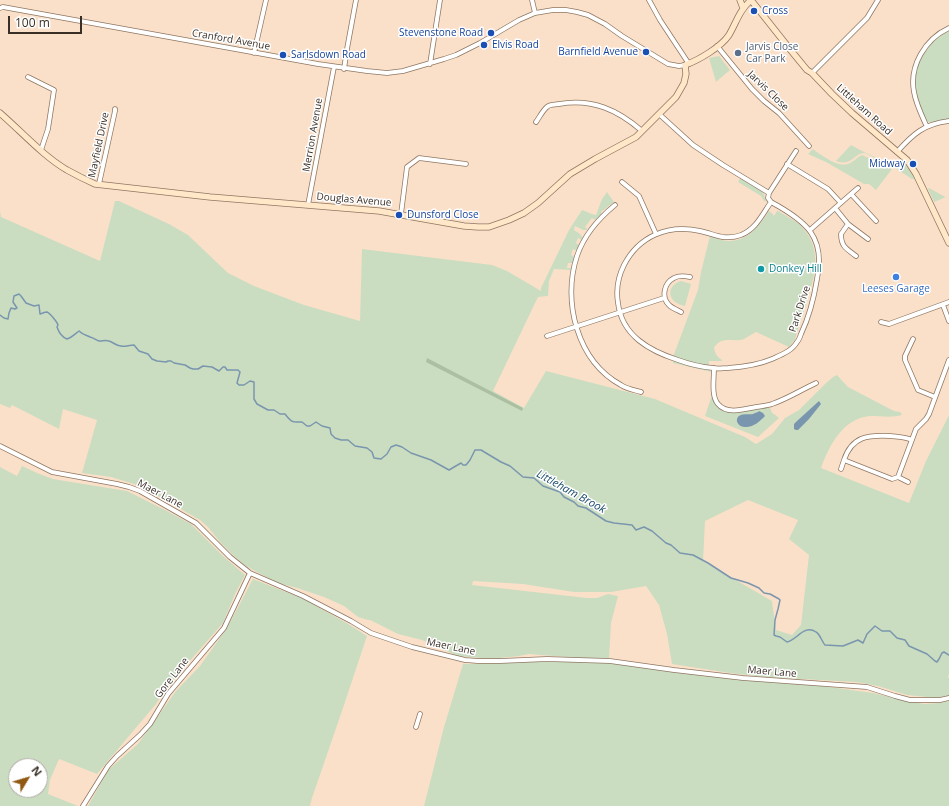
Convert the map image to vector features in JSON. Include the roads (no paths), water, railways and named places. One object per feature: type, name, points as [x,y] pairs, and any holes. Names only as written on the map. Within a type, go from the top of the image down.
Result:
[{"type":"street","points":[[254,53],[266,0]]},
{"type":"street","points":[[344,69],[356,0]]},
{"type":"street","points":[[430,64],[440,0]]},
{"type":"street","points":[[532,0],[535,13]]},
{"type":"street","points":[[649,0],[687,64],[698,59],[726,39],[743,8],[751,0]]},
{"type":"street","points":[[740,0],[743,8]]},
{"type":"street","name":"Littleham Road","points":[[751,0],[807,70],[812,73],[857,117],[907,160],[949,243]]},
{"type":"street","points":[[812,73],[867,18],[878,0]]},
{"type":"street","name":"Cranford Avenue","points":[[0,8],[344,69],[387,73],[402,71],[444,59],[472,48],[519,20],[535,13],[553,10],[577,12],[588,15],[605,24],[668,64],[679,66],[687,64]]},
{"type":"street","points":[[927,127],[914,92],[914,72],[917,61],[927,46],[938,34],[949,28]]},
{"type":"street","name":"Jarvis Close","points":[[717,46],[752,89],[779,113],[809,146]]},
{"type":"street","name":"Douglas Avenue","points":[[0,113],[41,150],[66,169],[95,184],[198,195],[379,211],[467,226],[489,227],[524,213],[538,203],[570,174],[636,137],[676,97],[681,90],[684,83],[687,64]]},
{"type":"street","name":"Merrion Avenue","points":[[308,205],[334,67]]},
{"type":"street","points":[[28,77],[54,90],[48,129],[41,150]]},
{"type":"street","points":[[536,122],[547,106],[575,102],[595,104],[608,108],[629,120],[642,131]]},
{"type":"street","name":"Mayfield Drive","points":[[99,184],[115,109]]},
{"type":"street","points":[[659,114],[693,145],[722,165],[769,193]]},
{"type":"street","points":[[897,152],[914,134],[927,127],[949,121]]},
{"type":"street","points":[[771,202],[768,198],[769,193],[796,151]]},
{"type":"street","points":[[401,214],[407,167],[419,158],[466,164]]},
{"type":"street","points":[[787,164],[828,189],[840,202]]},
{"type":"street","points":[[622,182],[639,196],[656,234]]},
{"type":"street","points":[[810,230],[840,202],[858,188]]},
{"type":"street","points":[[851,194],[876,221]]},
{"type":"street","name":"Park Drive","points":[[771,202],[802,222],[810,230],[819,255],[820,268],[805,325],[797,343],[791,349],[782,355],[764,362],[744,366],[714,368],[689,364],[657,353],[635,337],[627,327],[620,312],[617,291],[621,271],[629,255],[635,248],[656,234],[669,230],[692,229],[725,238],[741,235],[756,225],[771,202]]},
{"type":"street","points":[[614,205],[596,222],[587,235],[577,255],[573,268],[571,307],[576,327],[584,345],[590,356],[603,372],[621,385],[641,392]]},
{"type":"street","points":[[835,208],[848,224],[868,239]]},
{"type":"street","points":[[848,224],[841,234],[841,240],[843,247],[856,256]]},
{"type":"street","points":[[681,312],[670,306],[664,298],[665,287],[674,277],[690,277]]},
{"type":"street","points":[[547,336],[664,298]]},
{"type":"street","points":[[881,322],[889,324],[949,302]]},
{"type":"street","points":[[943,305],[949,321]]},
{"type":"street","points":[[913,340],[905,360],[918,390],[935,397]]},
{"type":"street","points":[[898,477],[917,428],[926,419],[949,360]]},
{"type":"street","points":[[714,368],[714,396],[717,404],[725,409],[732,410],[740,410],[771,404],[796,394],[816,382]]},
{"type":"street","points":[[841,469],[852,445],[866,437],[876,435],[907,437],[912,440]]},
{"type":"street","name":"Maer Lane","points":[[0,446],[52,472],[117,484],[140,491],[196,523],[230,557],[250,573],[303,596],[376,635],[412,647],[465,660],[500,661],[547,659],[610,661],[743,678],[867,686],[910,700],[940,700],[949,698]]},
{"type":"street","points":[[844,460],[892,479],[898,477],[908,482]]},
{"type":"street","name":"Gore Lane","points":[[83,806],[108,766],[150,724],[168,694],[224,628],[250,573]]},
{"type":"street","points":[[416,727],[420,714]]},
{"type":"water","points":[[819,401],[821,404],[809,419],[798,430],[794,429],[794,424]]},
{"type":"water","points":[[759,411],[765,416],[754,425],[744,427],[737,423],[739,416],[753,414]]},
{"type":"waterway","name":"Littleham Brook","points":[[0,315],[8,319],[11,308],[17,308],[13,302],[14,296],[19,294],[26,303],[34,306],[39,305],[40,314],[47,312],[50,314],[58,325],[57,327],[60,333],[67,339],[79,331],[99,341],[108,341],[123,346],[134,345],[139,351],[148,354],[152,359],[157,361],[171,361],[193,369],[198,369],[203,366],[212,367],[219,371],[223,367],[227,370],[238,370],[240,372],[237,383],[239,385],[244,385],[250,381],[254,382],[254,399],[257,404],[268,410],[274,410],[280,414],[285,414],[292,421],[302,422],[307,426],[310,426],[316,422],[322,426],[330,428],[331,434],[335,438],[348,440],[355,446],[367,448],[372,452],[374,458],[381,459],[387,454],[391,447],[396,445],[411,453],[431,460],[449,470],[461,463],[466,465],[475,450],[481,450],[510,466],[523,477],[534,478],[543,486],[560,492],[564,497],[574,502],[578,506],[586,508],[606,521],[632,525],[636,530],[644,527],[652,531],[680,553],[693,555],[731,578],[748,583],[759,588],[764,593],[770,594],[779,599],[774,635],[787,642],[791,641],[804,631],[812,630],[820,636],[825,645],[843,646],[858,640],[863,643],[867,634],[875,626],[882,631],[890,631],[897,638],[905,640],[909,646],[927,654],[937,662],[942,653],[944,652],[949,655]]},
{"type":"place","name":"Cross","points":[[754,11]]},
{"type":"place","name":"Stevenstone Road","points":[[491,33]]},
{"type":"place","name":"Elvis Road","points":[[484,45]]},
{"type":"place","name":"Barnfield Avenue","points":[[646,52]]},
{"type":"place","name":"Jarvis Close Car Park","points":[[738,53]]},
{"type":"place","name":"Sarlsdown Road","points":[[283,55]]},
{"type":"place","name":"Midway","points":[[913,164]]},
{"type":"place","name":"Dunsford Close","points":[[399,215]]},
{"type":"place","name":"Donkey Hill","points":[[761,269]]},
{"type":"place","name":"Leeses Garage","points":[[896,277]]}]
